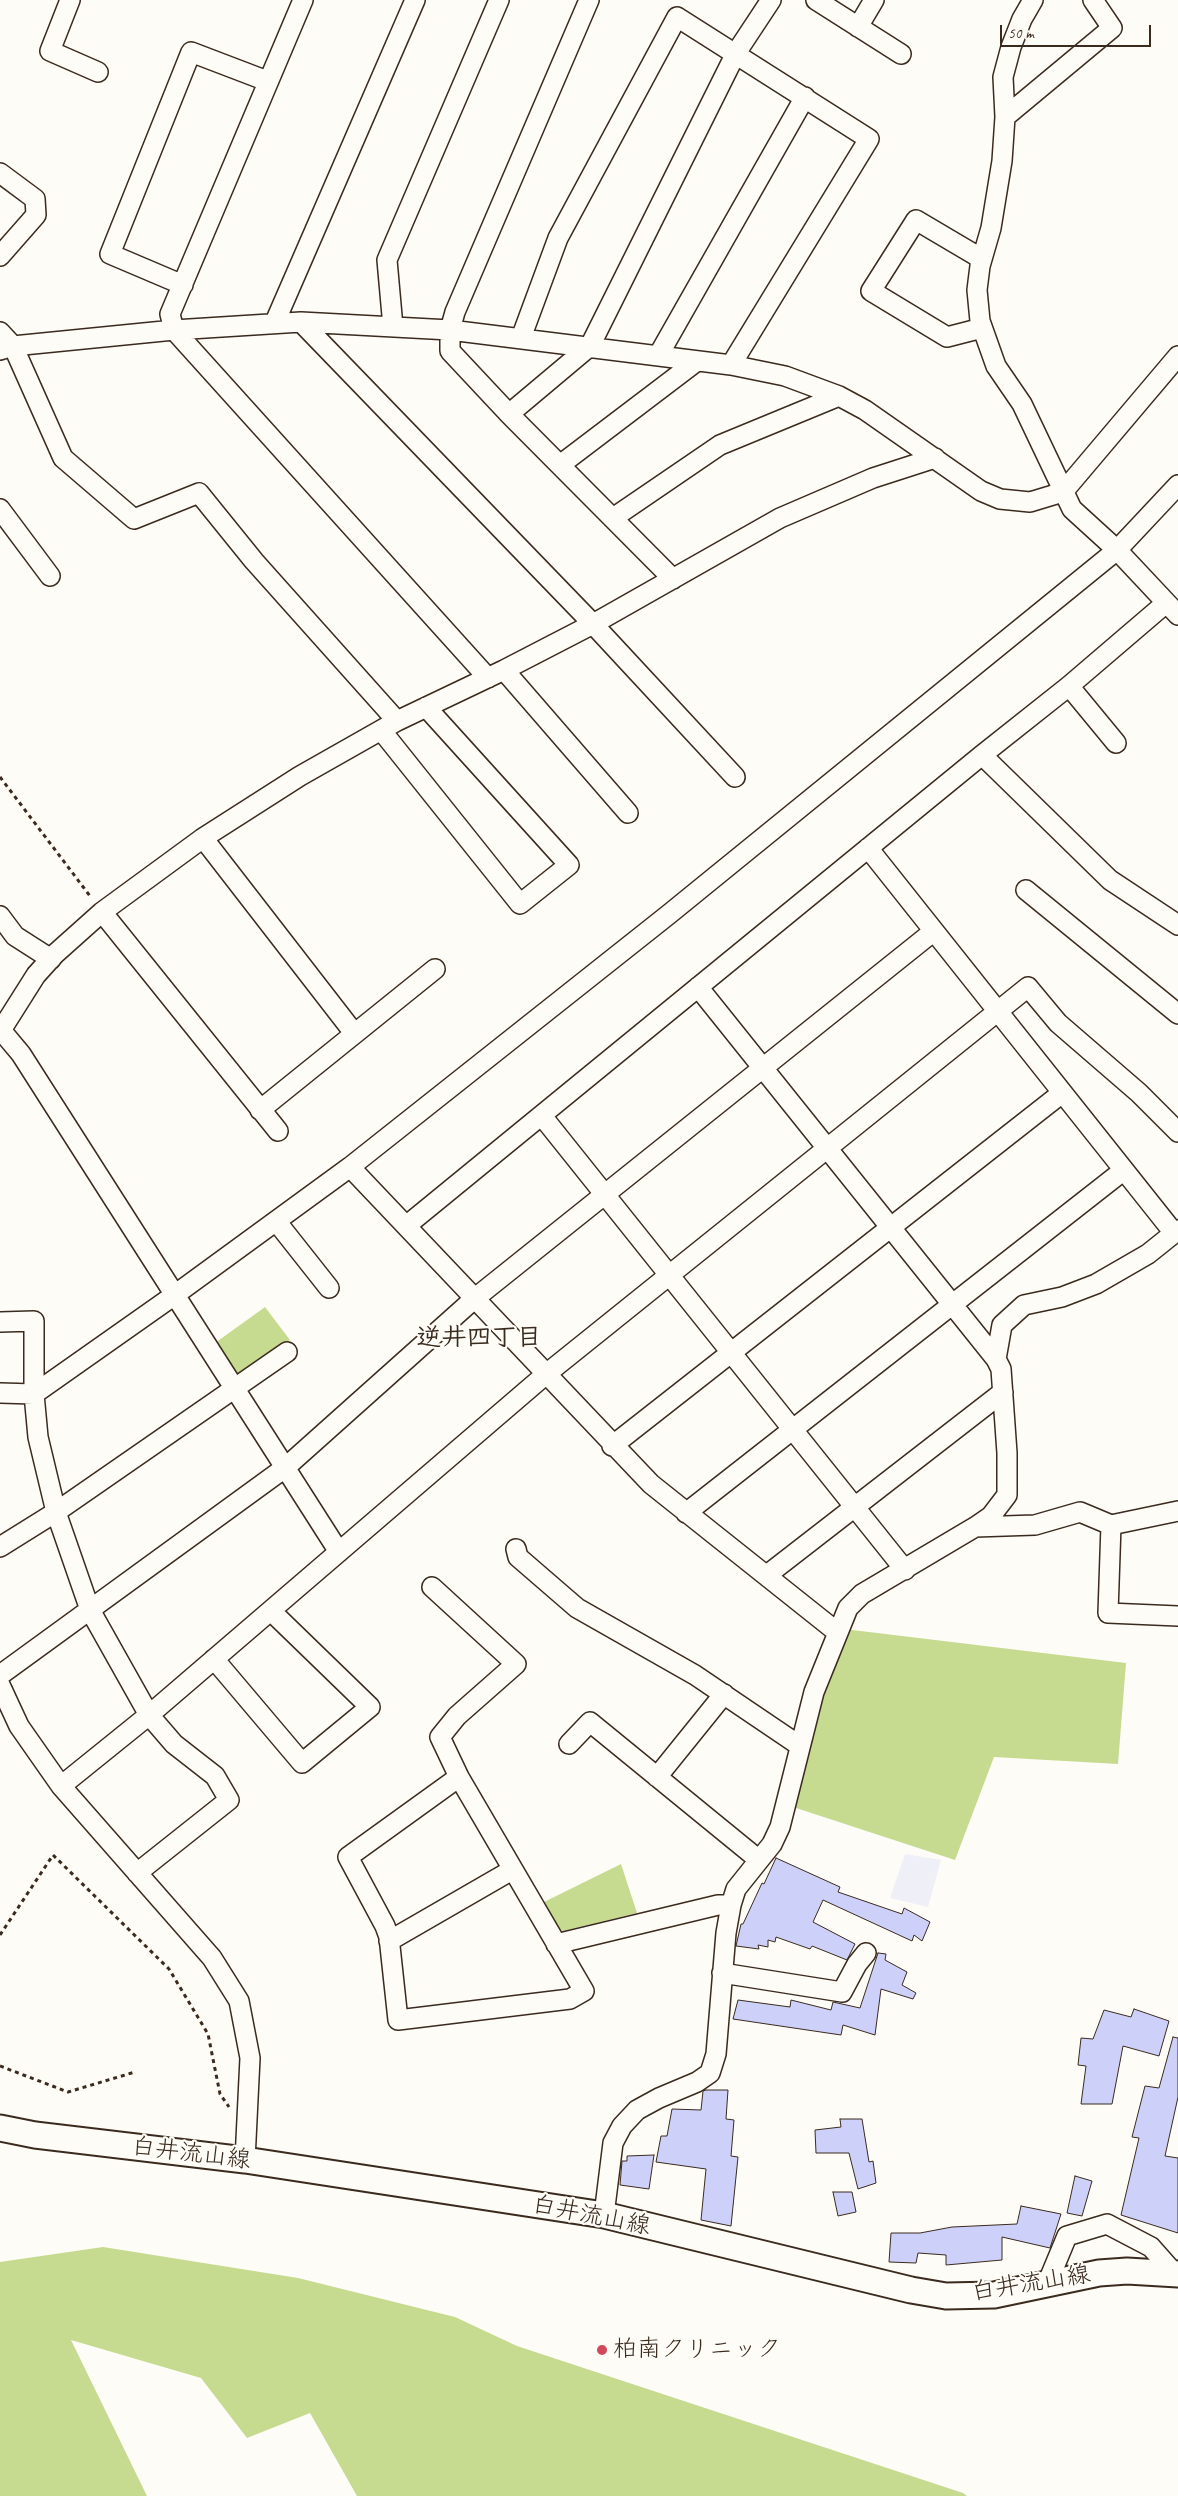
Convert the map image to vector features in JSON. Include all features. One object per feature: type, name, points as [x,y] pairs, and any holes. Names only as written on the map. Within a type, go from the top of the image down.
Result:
[{"type":"main road","name":"白井流山線","points":[[0,2128],[35,2135],[245,2160],[604,2215],[911,2290],[946,2296],[978,2295],[1020,2290],[1099,2273],[1127,2271],[1176,2274]]},
{"type":"street","points":[[70,0],[50,52],[98,72]]},
{"type":"street","points":[[303,0],[267,81],[170,314],[174,330],[628,813]]},
{"type":"street","points":[[276,322],[415,0]]},
{"type":"street","points":[[393,327],[387,260],[499,0]]},
{"type":"street","points":[[589,0],[455,312],[450,330],[450,351],[509,414],[673,579]]},
{"type":"street","points":[[509,414],[590,346],[736,54],[771,0]]},
{"type":"street","points":[[816,0],[901,54]]},
{"type":"street","points":[[858,27],[874,0]]},
{"type":"street","points":[[406,1226],[982,755],[1069,686],[1172,609],[1117,550],[1072,509],[1022,404],[996,366],[982,328],[977,290],[982,259],[991,228],[1002,161],[1005,117],[1003,77],[1010,47],[1033,0]]},
{"type":"street","points":[[1005,117],[1112,28],[1093,0]]},
{"type":"street","points":[[521,338],[558,238],[677,17],[869,139],[731,365]]},
{"type":"street","points":[[183,285],[110,254],[191,52],[267,81]]},
{"type":"street","points":[[658,356],[805,97]]},
{"type":"street","points":[[0,173],[35,199],[36,215],[0,256]]},
{"type":"street","points":[[982,259],[916,220],[871,291],[947,337],[982,328]]},
{"type":"street","points":[[398,721],[254,561],[199,494],[134,519],[63,458],[4,343],[276,322],[301,322],[450,330],[731,365],[784,376],[839,396],[865,410],[981,492],[1000,499],[1030,502],[1063,492],[1178,356]]},
{"type":"street","points":[[301,322],[594,624],[735,777]]},
{"type":"street","points":[[560,465],[697,361]]},
{"type":"street","points":[[613,518],[720,445],[839,396]]},
{"type":"street","points":[[339,1552],[286,1467],[234,1390],[176,1294],[2,1025],[36,975],[50,959],[102,912],[203,838],[300,776],[380,730],[594,624],[780,518],[873,478],[935,458]]},
{"type":"street","points":[[0,1392],[34,1394],[176,1294],[350,1167],[668,915],[1117,550],[1178,485]]},
{"type":"street","points":[[0,509],[50,576]]},
{"type":"street","points":[[1069,686],[1116,743]]},
{"type":"street","points":[[380,730],[520,904],[569,865],[426,707]]},
{"type":"street","points":[[982,755],[1110,880],[1178,925]]},
{"type":"street","points":[[203,838],[354,1033]]},
{"type":"street","points":[[868,848],[1062,1093],[1176,1232],[1148,1254],[1080,1292],[1024,1305],[1002,1325],[996,1360]]},
{"type":"street","points":[[1026,890],[1178,1014]]},
{"type":"street","points":[[102,912],[278,1131]]},
{"type":"street","points":[[0,916],[15,936],[50,959]]},
{"type":"street","points":[[0,1675],[286,1467],[474,1300],[934,930]]},
{"type":"street","points":[[260,1110],[435,969]]},
{"type":"street","points":[[604,2215],[613,2143],[622,2126],[637,2110],[659,2098],[697,2082],[710,2073],[716,2054],[722,1974],[731,1905],[736,1889],[772,1844],[780,1827],[814,1692],[848,1608],[862,1594],[905,1570],[991,1516],[1007,1495],[1007,1453],[1001,1368],[698,987]]},
{"type":"street","points":[[62,1786],[149,1715],[545,1375],[1028,988],[1058,1023],[1139,1093],[1178,1132]]},
{"type":"street","points":[[612,1446],[1062,1093]]},
{"type":"street","points":[[542,1116],[905,1570]]},
{"type":"street","points":[[350,1167],[650,1484],[837,1632]]},
{"type":"street","points":[[686,1513],[1124,1170]]},
{"type":"street","points":[[276,1221],[329,1288]]},
{"type":"street","points":[[0,1322],[34,1321],[34,1394],[38,1437],[56,1512],[90,1610],[149,1715],[174,1744],[215,1776],[229,1800],[136,1873]]},
{"type":"street","points":[[0,1547],[56,1512],[287,1352]]},
{"type":"street","points":[[767,1575],[1003,1392]]},
{"type":"street","points":[[975,1527],[1034,1525],[1080,1512],[1111,1525],[1178,1511]]},
{"type":"street","points":[[1111,1525],[1108,1613],[1178,1616]]},
{"type":"street","points":[[516,1548],[518,1557],[577,1608],[724,1694],[800,1746]]},
{"type":"street","points":[[432,1587],[516,1664],[457,1716],[440,1736],[459,1777],[584,1991],[570,1999],[398,2020],[389,1941],[385,1926],[348,1857],[459,1777]]},
{"type":"street","points":[[214,1659],[302,1763],[370,1707],[270,1611]]},
{"type":"street","points":[[0,1686],[19,1726],[62,1786],[212,1958],[239,2001],[250,2058],[245,2160]]},
{"type":"street","points":[[656,1777],[724,1694]]},
{"type":"street","points":[[569,1744],[590,1722],[759,1860]]},
{"type":"street","points":[[389,1941],[512,1870]]},
{"type":"street","points":[[556,1944],[718,1905],[731,1905]]},
{"type":"street","points":[[722,1974],[842,1992],[857,1964],[866,1953]]},
{"type":"street","points":[[1047,2284],[1067,2236],[1107,2224],[1151,2247],[1176,2274]]},
{"type":"path","points":[[0,777],[102,912]]},
{"type":"path","points":[[0,1935],[53,1856],[169,1969],[208,2034],[220,2094],[246,2132]]},
{"type":"path","points":[[0,2066],[68,2092],[136,2072]]},
{"type":"shaded area","points":[[905,1854],[941,1860],[928,1907],[890,1898]]},
{"type":"green space","points":[[265,1307],[290,1340],[243,1375],[235,1374],[215,1343]]},
{"type":"green space","points":[[844,1629],[1126,1663],[1118,1764],[994,1757],[955,1860],[793,1807],[819,1690]]},
{"type":"green space","points":[[621,1864],[637,1913],[563,1931],[554,1928],[540,1904]]},
{"type":"green space","points":[[103,2247],[298,2278],[455,2317],[517,2346],[963,2493],[967,2496],[357,2496],[310,2413],[247,2438],[201,2378],[71,2340],[147,2496],[0,2496],[0,2262]]},
{"type":"building","points":[[776,1858],[840,1887],[838,1892],[902,1914],[904,1908],[930,1922],[922,1941],[914,1935],[912,1941],[823,1900],[813,1922],[855,1944],[847,1960],[812,1946],[810,1949],[776,1937],[775,1942],[768,1940],[768,1947],[758,1945],[759,1949],[736,1946],[741,1924],[743,1924]]},
{"type":"building","points":[[878,1953],[886,1954],[885,1960],[907,1972],[902,1985],[916,1993],[913,1999],[881,1989],[875,2035],[843,2025],[841,2035],[733,2019],[738,2000],[790,2007],[791,2000],[831,2010],[833,2002],[860,2008]]},
{"type":"building","points":[[1134,2009],[1169,2021],[1159,2056],[1123,2046],[1112,2104],[1081,2104],[1086,2066],[1078,2065],[1081,2038],[1093,2039],[1104,2010],[1131,2017]]},
{"type":"building","points":[[1173,2037],[1178,2038],[1178,2097],[1165,2156],[1178,2158],[1178,2233],[1121,2215],[1139,2138],[1132,2137],[1145,2086],[1159,2088]]},
{"type":"building","points":[[728,2090],[726,2119],[734,2120],[731,2156],[738,2157],[731,2226],[701,2220],[706,2169],[656,2162],[661,2136],[667,2136],[672,2109],[701,2110],[703,2091]]},
{"type":"building","points":[[840,2119],[862,2119],[869,2162],[873,2161],[876,2183],[858,2189],[849,2153],[816,2153],[815,2130],[841,2127]]},
{"type":"building","points":[[654,2155],[649,2189],[620,2185],[622,2161],[627,2161],[627,2156]]},
{"type":"building","points":[[1075,2176],[1092,2181],[1082,2216],[1067,2213]]},
{"type":"building","points":[[833,2192],[852,2192],[856,2212],[838,2216]]},
{"type":"building","points":[[1021,2206],[1061,2214],[1050,2248],[1002,2237],[1002,2260],[946,2265],[946,2255],[918,2253],[916,2263],[889,2262],[891,2233],[920,2233],[952,2227],[1017,2224]]},
{"type":"place","name":"柏南クリニック","points":[[602,2350]]},
{"type":"district","name":"逆井四丁目","points":[[479,1338]]}]
